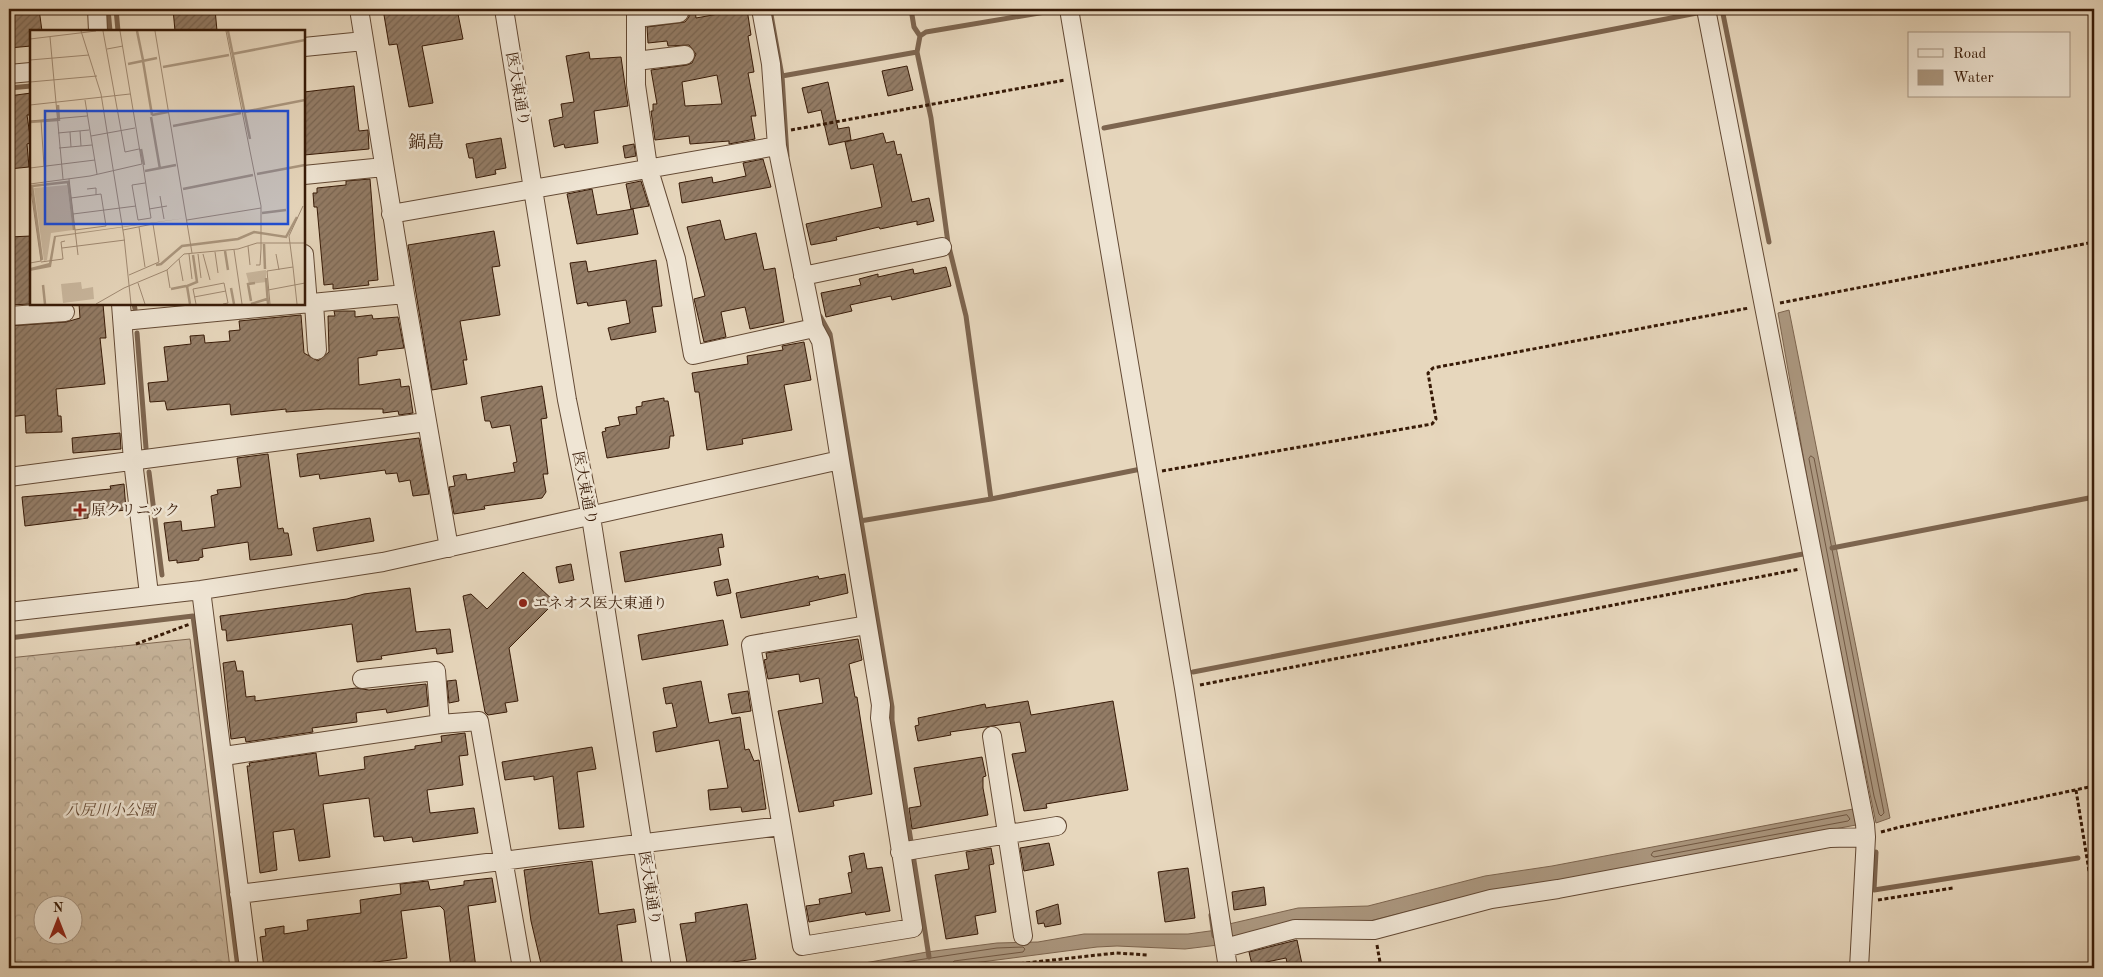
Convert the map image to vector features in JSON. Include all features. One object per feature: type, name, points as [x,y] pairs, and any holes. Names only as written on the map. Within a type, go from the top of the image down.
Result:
[{"type":"street","points":[[97,9],[98,30]]},
{"type":"street","points":[[359,9],[391,214],[449,548]]},
{"type":"street","name":"医大東通り","points":[[504,9],[535,189],[567,400],[591,517],[662,968]]},
{"type":"street","points":[[761,9],[771,64],[777,146],[809,275],[814,328],[822,341],[881,705],[880,718],[907,851],[912,928],[802,946],[751,645],[867,625]]},
{"type":"street","points":[[1069,9],[1149,474],[1228,968]]},
{"type":"street","points":[[1706,9],[1866,831],[1858,968]]},
{"type":"street","points":[[679,13],[636,13],[636,85],[648,167],[676,259],[693,356],[814,328]]},
{"type":"street","points":[[305,47],[364,41]]},
{"type":"street","points":[[636,61],[685,55]]},
{"type":"street","points":[[9,74],[30,72]]},
{"type":"street","points":[[391,214],[648,167],[777,146]]},
{"type":"street","points":[[305,175],[384,167]]},
{"type":"street","points":[[809,275],[942,246]]},
{"type":"street","points":[[305,261],[318,350]]},
{"type":"street","points":[[305,303],[405,294]]},
{"type":"street","points":[[149,594],[133,461],[122,312],[274,305]]},
{"type":"street","points":[[9,316],[65,312]]},
{"type":"street","points":[[9,476],[426,422]]},
{"type":"street","points":[[9,612],[149,594],[201,590],[383,562],[840,460]]},
{"type":"street","points":[[201,590],[224,756],[248,968]]},
{"type":"street","points":[[362,679],[436,671],[440,724]]},
{"type":"street","points":[[224,756],[440,724],[478,721],[522,968]]},
{"type":"street","points":[[992,736],[1023,936]]},
{"type":"street","points":[[240,894],[502,859],[643,844],[781,826]]},
{"type":"street","points":[[907,851],[1057,826]]},
{"type":"street","points":[[1224,939],[1295,929],[1374,930],[1491,899],[1558,889],[1866,831]]},
{"type":"path","points":[[793,130],[1068,80]]},
{"type":"path","points":[[1149,474],[1432,424],[1436,419],[1428,373],[1432,368],[2094,242]]},
{"type":"path","points":[[1184,688],[1813,566]]},
{"type":"path","points":[[136,644],[186,625]]},
{"type":"path","points":[[1866,831],[1900,827],[2094,786]]},
{"type":"path","points":[[2076,790],[2094,902]]},
{"type":"path","points":[[1862,902],[1954,888]]},
{"type":"path","points":[[1374,930],[1381,968]]},
{"type":"path","points":[[981,968],[1116,954],[1148,955]]},
{"type":"green space","name":"八尻川小公園","points":[[190,639],[230,968],[9,968],[9,658]]},
{"type":"water","points":[[1789,310],[1890,818],[1876,823],[1820,551],[1778,313]]},
{"type":"water","points":[[1853,809],[1856,825],[1554,881],[1488,891],[1370,921],[1298,920],[1232,939],[1229,924],[1298,908],[1368,906],[1485,876],[1552,866]]},
{"type":"water","points":[[1217,930],[1218,945],[1185,949],[1097,947],[935,968],[836,968],[927,952],[997,943],[1038,942],[1084,934],[1188,934]]},
{"type":"building","points":[[9,9],[39,9],[42,30],[30,30],[30,46],[9,48]]},
{"type":"building","points":[[173,9],[215,9],[217,30],[175,30]]},
{"type":"building","points":[[383,9],[457,9],[463,39],[422,46],[433,103],[409,107],[397,44],[389,45]]},
{"type":"building","points":[[688,9],[695,9],[696,18],[735,11],[735,9],[747,9],[751,35],[748,36],[754,72],[748,73],[756,116],[751,116],[755,139],[729,144],[729,141],[690,144],[689,136],[655,140],[651,111],[653,111],[653,104],[657,104],[651,70],[687,65],[692,63],[696,54],[689,45],[668,46],[667,41],[648,43],[647,27],[685,22],[689,17]],"holes":[[[717,75],[722,104],[685,106],[682,82]]]},
{"type":"building","points":[[589,52],[590,59],[621,57],[628,106],[594,111],[598,143],[565,148],[564,144],[554,147],[549,120],[563,117],[561,104],[574,102],[566,56]]},
{"type":"building","points":[[907,66],[913,90],[888,96],[882,71]]},
{"type":"building","points":[[828,82],[838,129],[849,127],[851,140],[829,145],[821,110],[808,113],[802,88]]},
{"type":"building","points":[[354,86],[359,131],[368,130],[369,149],[305,155],[305,92]]},
{"type":"building","points":[[30,93],[30,115],[27,115],[30,136],[30,143],[27,144],[29,167],[9,169],[9,136],[13,136],[9,96]]},
{"type":"building","points":[[883,133],[886,143],[894,141],[897,155],[901,154],[912,202],[929,198],[934,221],[917,225],[917,221],[880,229],[879,227],[836,237],[837,240],[811,245],[806,224],[882,207],[873,164],[851,169],[845,142]]},
{"type":"building","points":[[501,138],[506,168],[495,170],[496,174],[476,178],[473,158],[469,158],[466,144]]},
{"type":"building","points":[[634,144],[636,156],[625,158],[623,146]]},
{"type":"building","points":[[763,159],[771,187],[682,203],[679,183],[712,177],[713,183],[746,176],[743,163]]},
{"type":"building","points":[[370,179],[378,280],[368,281],[369,285],[333,289],[333,284],[324,285],[317,207],[314,207],[313,193],[317,193],[317,188],[346,185],[346,181]]},
{"type":"building","points":[[641,181],[649,206],[631,209],[626,184]]},
{"type":"building","points":[[592,189],[597,215],[633,209],[638,234],[577,244],[567,194]]},
{"type":"building","points":[[720,220],[725,240],[756,233],[764,270],[775,268],[784,322],[750,329],[745,307],[721,312],[726,337],[704,342],[694,299],[705,296],[687,227]]},
{"type":"building","points":[[494,231],[500,266],[492,267],[500,315],[460,321],[467,360],[463,360],[467,384],[432,390],[408,245]]},
{"type":"building","points":[[30,236],[30,304],[9,305],[9,237]]},
{"type":"building","points":[[656,260],[662,306],[652,307],[656,332],[611,340],[608,328],[630,323],[626,300],[588,306],[587,302],[577,304],[570,263],[586,261],[588,272]]},
{"type":"building","points":[[946,267],[951,286],[892,300],[891,296],[850,305],[852,311],[826,317],[821,293],[861,285],[859,279],[878,274],[878,277],[913,269],[914,274]]},
{"type":"building","points":[[79,305],[103,305],[106,338],[100,338],[105,384],[56,389],[58,416],[61,416],[62,432],[26,433],[25,415],[9,417],[9,326],[66,322],[80,318]]},
{"type":"building","points":[[334,311],[355,311],[355,317],[372,315],[373,319],[398,317],[404,348],[377,351],[377,355],[358,358],[359,385],[400,379],[401,387],[409,386],[413,413],[399,415],[398,411],[383,413],[383,409],[326,409],[286,412],[286,409],[231,415],[230,404],[167,410],[165,401],[150,402],[148,383],[168,381],[164,347],[191,344],[190,336],[204,335],[205,343],[230,341],[229,331],[240,330],[239,321],[301,315],[304,353],[318,361],[329,352],[328,316],[335,316]]},
{"type":"building","points":[[804,342],[811,380],[784,385],[792,430],[742,439],[743,444],[707,450],[699,392],[695,392],[692,373],[748,364],[747,356],[783,350],[782,346]]},
{"type":"building","points":[[542,386],[547,418],[541,419],[548,474],[543,474],[546,492],[542,498],[484,506],[485,509],[454,514],[449,487],[455,486],[453,476],[466,474],[467,480],[515,472],[513,463],[517,462],[510,425],[492,428],[490,421],[485,421],[481,397]]},
{"type":"building","points":[[664,398],[664,401],[668,401],[674,436],[670,436],[669,448],[607,458],[602,432],[606,431],[605,428],[620,425],[618,417],[637,414],[636,407],[642,406],[642,402]]},
{"type":"building","points":[[120,433],[121,449],[73,453],[72,438]]},
{"type":"building","points":[[419,438],[429,494],[413,496],[410,480],[399,482],[397,473],[386,474],[385,470],[320,479],[319,474],[300,477],[297,454]]},
{"type":"building","points":[[268,454],[278,529],[283,528],[284,533],[288,533],[292,555],[250,560],[248,542],[202,549],[203,557],[199,558],[199,560],[177,563],[177,560],[169,561],[164,523],[181,521],[182,531],[215,527],[211,496],[218,494],[217,490],[241,487],[237,458]]},
{"type":"building","points":[[124,484],[126,510],[88,514],[88,518],[25,526],[22,497],[111,489],[110,486]]},
{"type":"building","points":[[370,518],[374,541],[317,551],[313,528]]},
{"type":"building","points":[[722,534],[724,547],[718,548],[721,565],[625,582],[620,552]]},
{"type":"building","points":[[571,564],[574,580],[559,583],[556,567]]},
{"type":"building","points":[[523,572],[555,602],[509,648],[518,701],[505,703],[507,712],[488,715],[485,712],[463,596],[471,594],[487,609]]},
{"type":"building","points":[[845,574],[848,593],[809,602],[810,605],[741,618],[736,593],[818,576],[819,579]]},
{"type":"building","points":[[728,579],[731,593],[717,596],[714,582]]},
{"type":"building","points":[[410,588],[416,632],[450,629],[453,652],[437,654],[436,648],[381,656],[382,659],[357,662],[352,624],[227,641],[226,630],[222,630],[220,616],[347,599],[364,594]]},
{"type":"building","points":[[723,620],[728,645],[642,660],[638,635]]},
{"type":"building","points":[[858,639],[862,660],[849,664],[855,697],[857,697],[872,794],[833,801],[834,806],[799,812],[778,711],[823,703],[819,678],[800,682],[799,674],[768,679],[764,660],[767,659],[766,653]]},
{"type":"building","points":[[235,661],[237,671],[243,671],[246,697],[255,696],[255,701],[356,688],[369,690],[426,684],[428,706],[387,713],[386,709],[356,713],[357,722],[312,728],[313,732],[246,742],[245,737],[231,739],[223,663]]},
{"type":"building","points":[[456,680],[459,701],[449,703],[447,681]]},
{"type":"building","points":[[701,681],[709,723],[740,717],[745,750],[749,749],[754,761],[759,760],[766,809],[742,812],[741,807],[710,810],[708,790],[728,788],[719,740],[656,752],[653,732],[677,727],[672,703],[666,704],[663,688]]},
{"type":"building","points":[[748,691],[751,711],[732,714],[728,694]]},
{"type":"building","points":[[1028,701],[1031,715],[1113,701],[1128,790],[1046,804],[1047,808],[1024,811],[1012,754],[1026,752],[1020,722],[950,732],[951,735],[918,741],[915,726],[919,725],[918,718],[985,704],[986,708]]},
{"type":"building","points":[[465,733],[468,755],[459,756],[463,785],[427,790],[430,813],[474,808],[478,833],[413,842],[412,837],[384,841],[383,836],[374,837],[369,798],[323,804],[330,857],[299,861],[294,829],[273,832],[277,870],[260,873],[247,766],[250,766],[249,763],[316,753],[319,776],[365,769],[364,757],[415,749],[415,746],[442,742],[441,736]]},
{"type":"building","points":[[592,747],[596,769],[577,772],[584,827],[559,829],[553,776],[534,780],[534,776],[505,780],[502,762]]},
{"type":"building","points":[[982,757],[986,776],[983,777],[983,788],[988,815],[912,829],[909,808],[921,806],[914,768]]},
{"type":"building","points":[[1049,843],[1054,865],[1024,871],[1020,848]]},
{"type":"building","points":[[991,848],[994,864],[989,865],[996,912],[975,916],[978,934],[946,939],[935,875],[969,869],[966,852]]},
{"type":"building","points":[[864,853],[867,869],[882,867],[890,911],[866,915],[865,912],[809,922],[806,906],[820,904],[819,899],[852,893],[848,873],[852,872],[849,856]]},
{"type":"building","points":[[592,861],[599,914],[634,909],[636,922],[617,925],[623,968],[542,968],[531,921],[524,870]]},
{"type":"building","points":[[1188,868],[1195,918],[1165,922],[1158,872]]},
{"type":"building","points":[[492,878],[496,902],[468,906],[476,968],[451,968],[444,910],[440,906],[401,911],[407,958],[352,965],[353,968],[264,968],[260,937],[266,936],[265,929],[284,926],[284,934],[308,930],[307,920],[361,913],[360,900],[401,894],[400,884],[428,881],[430,890],[464,885],[464,881]]},
{"type":"building","points":[[1264,887],[1266,905],[1234,910],[1232,892]]},
{"type":"building","points":[[747,904],[756,959],[688,968],[680,924],[696,922],[695,913]]},
{"type":"building","points":[[1058,904],[1061,924],[1045,927],[1044,923],[1038,924],[1036,911]]},
{"type":"building","points":[[1297,940],[1302,964],[1288,967],[1286,958],[1252,965],[1249,952]]},
{"type":"waterway","points":[[108,9],[110,30]]},
{"type":"waterway","points":[[116,9],[118,30]]},
{"type":"waterway","points":[[770,9],[782,76],[787,156]]},
{"type":"waterway","points":[[911,9],[914,27],[920,36]]},
{"type":"waterway","points":[[782,76],[917,52],[920,36],[926,32],[1063,9]]},
{"type":"waterway","points":[[1722,9],[1769,242]]},
{"type":"waterway","points":[[1104,128],[1697,13]]},
{"type":"waterway","points":[[917,52],[931,118],[948,243],[966,316],[991,499]]},
{"type":"waterway","points":[[9,88],[30,86]]},
{"type":"waterway","points":[[134,305],[135,309]]},
{"type":"waterway","points":[[820,316],[830,334],[892,707],[892,720],[929,957]]},
{"type":"waterway","points":[[137,333],[146,448]]},
{"type":"waterway","points":[[860,521],[991,499],[1141,469]]},
{"type":"waterway","points":[[149,472],[162,575]]},
{"type":"waterway","points":[[1832,548],[2094,497]]},
{"type":"waterway","points":[[1193,672],[1803,554]]},
{"type":"waterway","points":[[9,638],[193,616],[238,968]]},
{"type":"waterway","points":[[1876,852],[1874,890],[2078,858]]},
{"type":"waterway","points":[[1211,915],[1214,936]]},
{"type":"place","name":"原クリニック","points":[[80,510]]},
{"type":"place","name":"エネオス医大東通り","points":[[523,603]]},
{"type":"district","name":"鍋島","points":[[426,142]]}]
